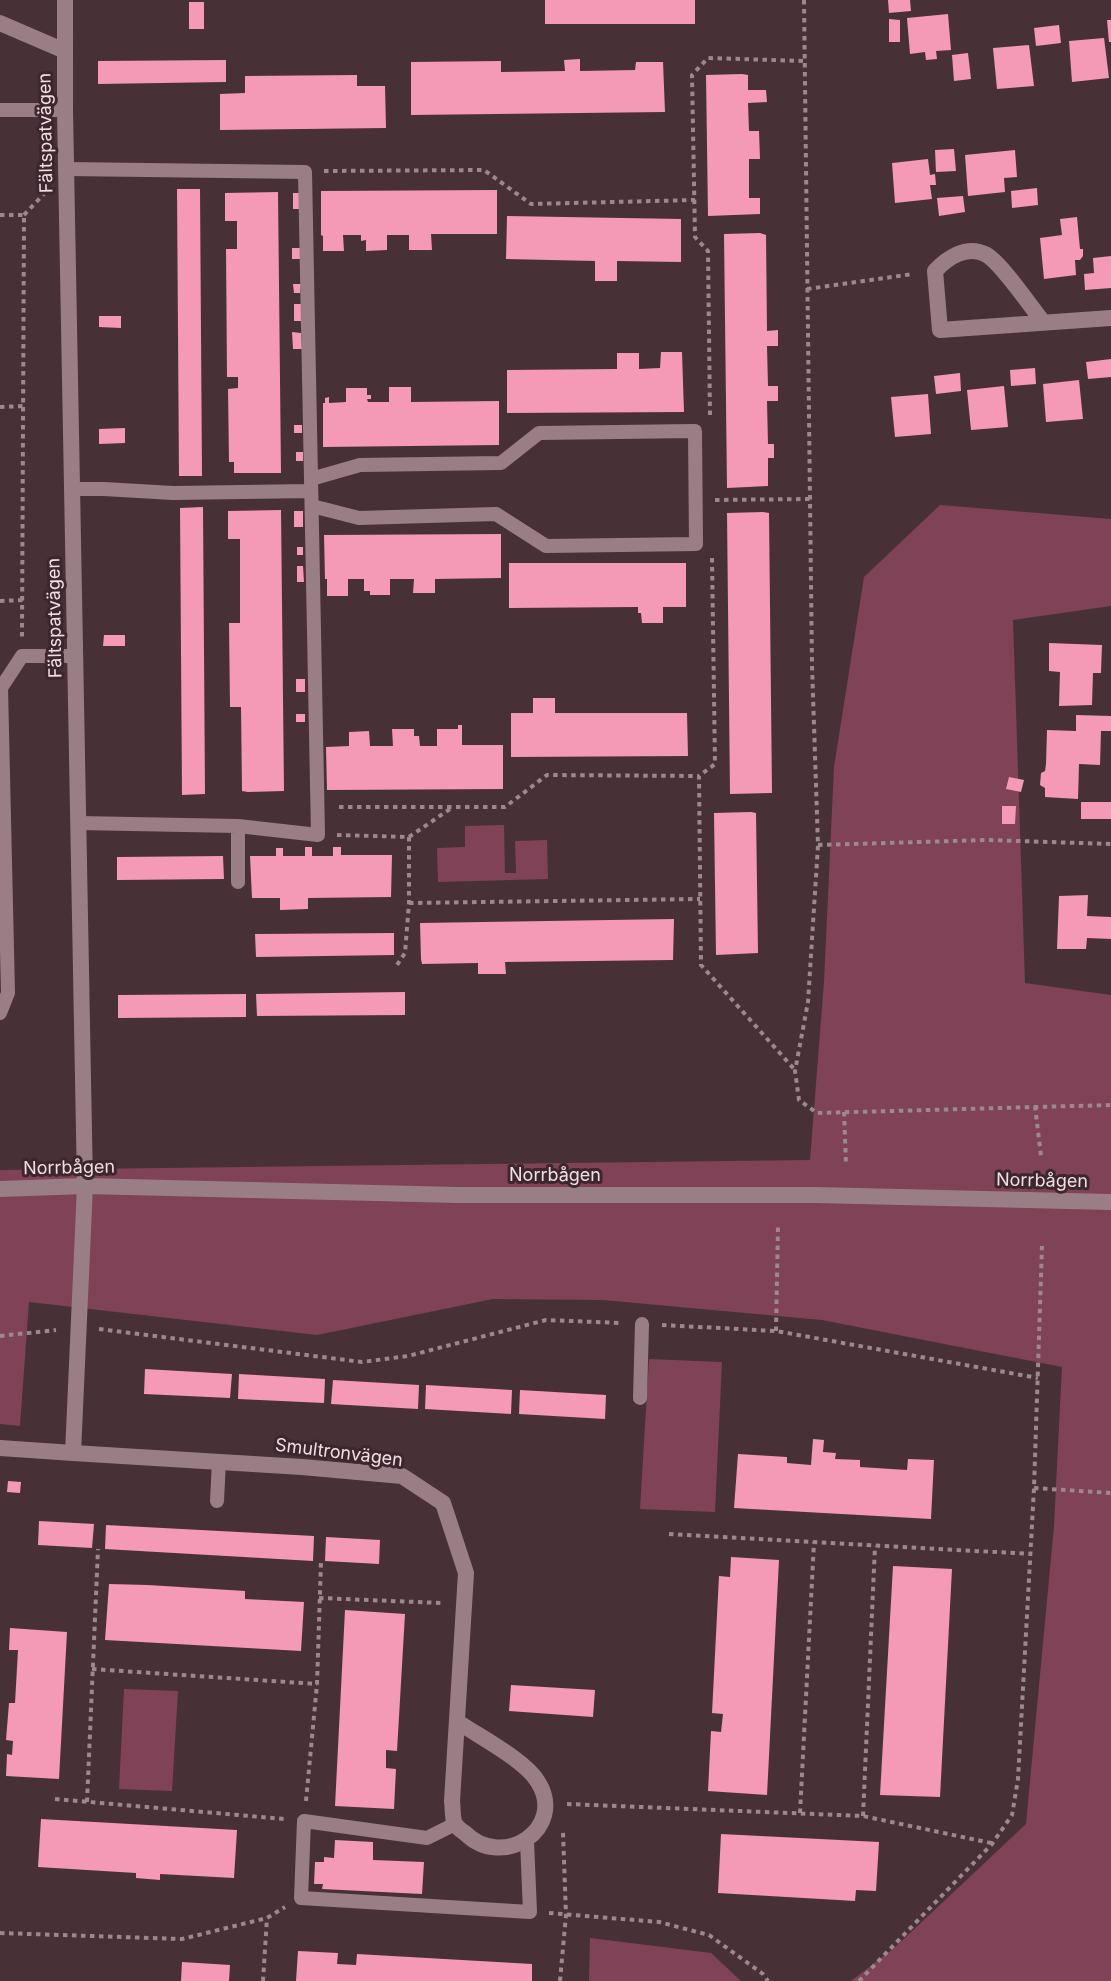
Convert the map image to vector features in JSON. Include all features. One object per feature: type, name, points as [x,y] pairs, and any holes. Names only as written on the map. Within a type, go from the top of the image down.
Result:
[{"type":"street","name":"Fältspatvägen","points":[[65,0],[65,110],[85,1186]]},
{"type":"street","name":"Fältspatvägen","points":[[0,23],[65,51]]},
{"type":"street","points":[[1043,322],[996,262],[985,254],[971,251],[956,254],[934,271],[940,330],[1111,318]]},
{"type":"street","points":[[73,1453],[85,1186]]},
{"type":"street","name":"Norrbågen","points":[[0,1189],[85,1186],[458,1195],[816,1195],[1111,1202]]},
{"type":"street","name":"Smultronvägen","points":[[0,1448],[219,1461],[402,1476],[443,1503],[466,1573],[452,1801],[455,1824]]},
{"type":"street","points":[[455,1824],[473,1842],[490,1848],[507,1848],[527,1841],[540,1826],[546,1804],[539,1783],[524,1766],[458,1722]]},
{"type":"lane","points":[[0,110],[65,110]]},
{"type":"lane","points":[[66,169],[305,172],[318,835],[238,826],[78,823]]},
{"type":"lane","points":[[73,489],[173,493],[311,485],[360,465],[501,463],[539,434],[695,431],[696,544],[546,546],[496,514],[359,518],[312,506]]},
{"type":"lane","points":[[0,1013],[8,993],[2,688],[22,656],[75,656]]},
{"type":"lane","points":[[238,826],[238,882]]},
{"type":"lane","points":[[640,1398],[642,1324]]},
{"type":"lane","points":[[217,1501],[219,1461]]},
{"type":"lane","points":[[455,1824],[427,1838],[304,1821],[301,1898],[530,1912],[527,1841]]},
{"type":"path","points":[[804,0],[812,665],[818,844],[808,1002],[795,1071],[799,1100],[817,1113],[1111,1105]]},
{"type":"path","points":[[305,172],[484,170],[531,204],[695,200]]},
{"type":"path","points":[[0,215],[24,215],[22,656]]},
{"type":"path","points":[[807,290],[934,271]]},
{"type":"path","points":[[0,407],[23,406]]},
{"type":"path","points":[[696,500],[810,499]]},
{"type":"path","points":[[0,601],[22,600]]},
{"type":"path","points":[[317,807],[505,807],[547,775],[699,776]]},
{"type":"path","points":[[318,835],[409,837],[453,807]]},
{"type":"path","points":[[397,965],[405,953],[409,903],[409,837]]},
{"type":"path","points":[[818,844],[987,840],[1111,844]]},
{"type":"path","points":[[409,903],[700,899]]},
{"type":"path","points":[[1035,1106],[1041,1156]]},
{"type":"path","points":[[844,1112],[846,1164]]},
{"type":"path","points":[[776,1330],[778,1226]]},
{"type":"path","points":[[859,1981],[992,1844],[1012,1815],[1018,1779],[1034,1488],[1042,1246]]},
{"type":"path","points":[[0,1336],[78,1327],[362,1362],[408,1356],[546,1320],[776,1330],[1038,1378]]},
{"type":"path","points":[[1034,1488],[1111,1493]]},
{"type":"path","points":[[669,1534],[1030,1554]]},
{"type":"path","points":[[800,1813],[814,1542]]},
{"type":"path","points":[[863,1815],[875,1546]]},
{"type":"path","points":[[87,1802],[98,1548]]},
{"type":"path","points":[[55,1799],[304,1821],[317,1684],[321,1562]]},
{"type":"path","points":[[319,1598],[465,1604]]},
{"type":"path","points":[[92,1669],[317,1684]]},
{"type":"path","points":[[564,1814],[565,1804],[863,1815],[992,1844]]},
{"type":"path","points":[[560,1981],[566,1914],[563,1823]]},
{"type":"path","points":[[0,1933],[182,1939],[267,1918],[301,1898]]},
{"type":"path","points":[[530,1912],[659,1922],[709,1935],[763,1974],[768,1981]]},
{"type":"path","points":[[263,1981],[267,1918]]},
{"type":"shaded area","points":[[940,505],[1111,519],[1111,606],[1013,620],[1025,983],[1111,995],[1111,1981],[851,1981],[893,1949],[1026,1824],[1054,1526],[1062,1367],[822,1320],[603,1300],[493,1299],[317,1335],[29,1302],[20,1426],[0,1424],[0,1170],[810,1160],[824,982],[834,767],[864,577]]},
{"type":"shaded area","points":[[504,825],[505,873],[516,873],[515,841],[547,840],[548,879],[438,882],[437,848],[465,847],[465,826]]},
{"type":"shaded area","points":[[649,1359],[722,1362],[715,1512],[640,1509]]},
{"type":"shaded area","points":[[124,1689],[178,1691],[172,1791],[119,1789]]},
{"type":"shaded area","points":[[590,1938],[711,1953],[741,1981],[589,1981]]},
{"type":"building","points":[[545,0],[695,0],[695,24],[545,24]]},
{"type":"building","points":[[888,0],[910,0],[911,11],[889,13]]},
{"type":"building","points":[[189,2],[204,2],[204,29],[189,29]]},
{"type":"building","points":[[948,14],[951,50],[936,51],[937,59],[926,60],[925,52],[910,54],[907,18]]},
{"type":"building","points":[[889,19],[900,20],[900,42],[889,42]]},
{"type":"building","points":[[1107,20],[1111,20],[1111,42],[1109,42]]},
{"type":"building","points":[[1059,25],[1061,43],[1036,46],[1034,28]]},
{"type":"building","points":[[1104,38],[1109,78],[1072,82],[1069,41]]},
{"type":"building","points":[[1029,45],[1034,86],[997,89],[993,48]]},
{"type":"building","points":[[968,53],[971,79],[954,81],[952,55]]},
{"type":"building","points":[[580,59],[580,71],[635,70],[636,62],[663,62],[665,112],[411,115],[411,62],[501,61],[501,72],[565,71],[564,60]]},
{"type":"building","points":[[226,60],[226,82],[98,84],[98,61]]},
{"type":"building","points":[[357,75],[357,86],[385,86],[386,128],[220,130],[220,94],[245,93],[245,76]]},
{"type":"building","points":[[706,75],[748,75],[748,90],[766,90],[767,102],[748,103],[749,131],[759,131],[760,159],[749,159],[749,198],[760,198],[760,214],[708,216]]},
{"type":"building","points":[[954,149],[956,171],[936,172],[935,150]]},
{"type":"building","points":[[1015,150],[1017,177],[1004,178],[1005,192],[968,196],[965,155]]},
{"type":"building","points":[[928,159],[930,175],[935,174],[936,185],[930,185],[932,199],[895,203],[892,163]]},
{"type":"building","points":[[1037,188],[1038,205],[1012,208],[1011,191]]},
{"type":"building","points":[[177,189],[200,189],[202,476],[179,476]]},
{"type":"building","points":[[497,190],[497,234],[431,234],[432,250],[409,250],[409,235],[387,235],[387,250],[366,251],[366,240],[361,241],[361,235],[343,235],[344,251],[323,251],[321,191]]},
{"type":"building","points":[[278,192],[281,473],[234,473],[234,462],[229,462],[228,389],[238,388],[238,377],[227,377],[226,249],[237,249],[237,221],[225,221],[225,193]]},
{"type":"building","points":[[293,193],[300,193],[300,209],[293,209]]},
{"type":"building","points":[[963,196],[965,212],[939,216],[937,198]]},
{"type":"building","points":[[507,216],[681,219],[681,262],[617,261],[617,281],[595,281],[595,261],[506,259]]},
{"type":"building","points":[[1077,217],[1080,249],[1083,249],[1083,256],[1080,260],[1075,260],[1076,275],[1044,279],[1040,238],[1062,235],[1060,219]]},
{"type":"building","points":[[760,233],[766,235],[767,331],[778,330],[778,346],[767,346],[768,386],[778,386],[778,401],[767,401],[768,444],[774,444],[774,458],[768,458],[768,486],[727,488],[724,234]]},
{"type":"building","points":[[292,248],[301,248],[300,259],[292,259]]},
{"type":"building","points":[[1111,256],[1111,288],[1085,290],[1084,274],[1094,273],[1093,258]]},
{"type":"building","points":[[293,284],[301,284],[300,293],[294,293]]},
{"type":"building","points":[[294,304],[301,304],[301,321],[294,321]]},
{"type":"building","points":[[99,316],[121,316],[121,328],[99,327]]},
{"type":"building","points":[[292,332],[301,333],[302,349],[293,349]]},
{"type":"building","points":[[661,352],[682,352],[684,412],[507,413],[507,370],[617,369],[617,353],[639,353],[639,369],[660,368]]},
{"type":"building","points":[[1111,359],[1111,377],[1088,379],[1086,362]]},
{"type":"building","points":[[1035,368],[1036,384],[1011,386],[1010,370]]},
{"type":"building","points":[[960,373],[961,391],[936,394],[934,376]]},
{"type":"building","points":[[1079,380],[1083,419],[1046,422],[1043,384]]},
{"type":"building","points":[[1004,386],[1008,427],[971,430],[967,390]]},
{"type":"building","points":[[389,387],[411,387],[411,402],[499,401],[499,445],[323,447],[325,398],[329,397],[329,403],[346,402],[346,388],[367,388],[367,395],[371,395],[371,399],[367,399],[368,402],[389,402]]},
{"type":"building","points":[[928,394],[931,434],[895,437],[891,397]]},
{"type":"building","points":[[294,425],[302,425],[302,433],[294,433]]},
{"type":"building","points":[[125,428],[125,443],[99,444],[99,429]]},
{"type":"building","points":[[296,452],[303,452],[303,461],[296,461]]},
{"type":"building","points":[[203,507],[205,794],[182,795],[180,508]]},
{"type":"building","points":[[281,510],[284,791],[248,792],[242,791],[241,707],[230,707],[229,623],[240,623],[240,539],[228,539],[228,511]]},
{"type":"building","points":[[294,511],[303,511],[303,527],[294,527]]},
{"type":"building","points":[[727,513],[769,513],[772,793],[730,794]]},
{"type":"building","points":[[501,534],[501,578],[435,579],[435,593],[413,593],[414,579],[390,579],[390,595],[370,595],[370,591],[364,591],[364,579],[348,579],[348,596],[327,596],[324,535]]},
{"type":"building","points":[[297,547],[303,547],[303,555],[297,555]]},
{"type":"building","points":[[509,563],[686,563],[686,607],[663,607],[663,623],[642,623],[638,607],[509,608]]},
{"type":"building","points":[[297,566],[303,566],[304,582],[297,582]]},
{"type":"building","points":[[104,635],[125,635],[125,646],[103,646]]},
{"type":"building","points":[[1049,643],[1102,645],[1101,673],[1093,673],[1092,705],[1059,706],[1060,672],[1049,671]]},
{"type":"building","points":[[296,679],[305,679],[305,692],[296,692]]},
{"type":"building","points":[[533,698],[555,698],[555,713],[687,713],[688,756],[511,757],[511,713],[533,713]]},
{"type":"building","points":[[296,714],[305,714],[305,722],[296,722]]},
{"type":"building","points":[[1076,715],[1111,716],[1111,731],[1101,731],[1100,765],[1079,764],[1078,799],[1045,797],[1045,788],[1040,785],[1041,773],[1045,771],[1046,764],[1047,730],[1076,731]]},
{"type":"building","points":[[458,725],[462,725],[462,745],[503,745],[503,789],[327,790],[326,747],[349,746],[349,732],[369,731],[370,746],[393,746],[392,729],[414,729],[414,736],[419,736],[420,746],[437,746],[437,729],[458,729]]},
{"type":"building","points":[[1009,777],[1024,780],[1021,792],[1006,789]]},
{"type":"building","points":[[1081,802],[1111,802],[1111,819],[1081,819]]},
{"type":"building","points":[[1002,806],[1016,806],[1015,824],[1002,824]]},
{"type":"building","points":[[714,813],[756,813],[758,953],[716,955]]},
{"type":"building","points":[[305,847],[312,847],[312,856],[333,856],[333,847],[341,847],[341,855],[392,855],[391,897],[308,898],[308,909],[280,910],[280,898],[252,898],[250,856],[276,856],[276,848],[283,848],[283,856],[305,856]]},
{"type":"building","points":[[223,856],[224,879],[117,880],[117,857]]},
{"type":"building","points":[[1088,895],[1087,916],[1111,917],[1111,939],[1087,938],[1086,949],[1057,949],[1059,896]]},
{"type":"building","points":[[674,919],[673,960],[505,962],[506,974],[478,974],[478,963],[422,964],[421,959],[420,923]]},
{"type":"building","points":[[394,933],[394,955],[256,957],[255,934]]},
{"type":"building","points":[[405,992],[405,1015],[257,1016],[256,994]]},
{"type":"building","points":[[246,994],[246,1017],[118,1018],[118,995]]},
{"type":"building","points":[[145,1369],[232,1374],[230,1398],[144,1394]]},
{"type":"building","points":[[239,1374],[325,1379],[324,1403],[238,1399]]},
{"type":"building","points":[[333,1380],[419,1385],[418,1409],[331,1404]]},
{"type":"building","points":[[426,1385],[512,1390],[511,1414],[425,1409]]},
{"type":"building","points":[[520,1390],[606,1395],[605,1419],[519,1414]]},
{"type":"building","points":[[813,1439],[824,1440],[823,1452],[836,1453],[835,1459],[860,1460],[860,1467],[907,1470],[908,1459],[934,1460],[931,1519],[734,1508],[738,1454],[787,1457],[787,1463],[811,1465]]},
{"type":"building","points":[[8,1481],[21,1482],[20,1493],[7,1492]]},
{"type":"building","points":[[39,1521],[94,1524],[92,1548],[38,1545]]},
{"type":"building","points":[[106,1525],[314,1536],[313,1561],[105,1549]]},
{"type":"building","points":[[326,1537],[380,1540],[379,1564],[325,1561]]},
{"type":"building","points":[[731,1557],[779,1560],[767,1795],[708,1791],[711,1731],[721,1732],[723,1714],[712,1713],[719,1576],[730,1577]]},
{"type":"building","points":[[893,1566],[952,1569],[940,1797],[880,1795]]},
{"type":"building","points":[[109,1584],[245,1591],[245,1599],[304,1602],[301,1651],[105,1640]]},
{"type":"building","points":[[345,1610],[405,1614],[397,1751],[386,1750],[386,1768],[396,1769],[394,1809],[335,1806]]},
{"type":"building","points":[[10,1628],[67,1632],[59,1779],[6,1776],[7,1754],[12,1755],[13,1741],[6,1740],[9,1703],[15,1703],[18,1650],[9,1650]]},
{"type":"building","points":[[511,1685],[595,1690],[593,1717],[509,1711]]},
{"type":"building","points":[[41,1819],[237,1830],[234,1878],[160,1874],[160,1880],[136,1878],[136,1873],[38,1867]]},
{"type":"building","points":[[721,1834],[879,1842],[876,1891],[856,1890],[855,1901],[718,1893]]},
{"type":"building","points":[[335,1840],[373,1842],[373,1860],[424,1862],[422,1894],[322,1889],[323,1884],[314,1884],[315,1862],[324,1862],[324,1857],[334,1858]]},
{"type":"building","points":[[298,1951],[338,1953],[337,1964],[356,1965],[357,1954],[532,1964],[532,1981],[296,1981]]},
{"type":"building","points":[[182,1962],[230,1965],[229,1981],[181,1981]]}]
